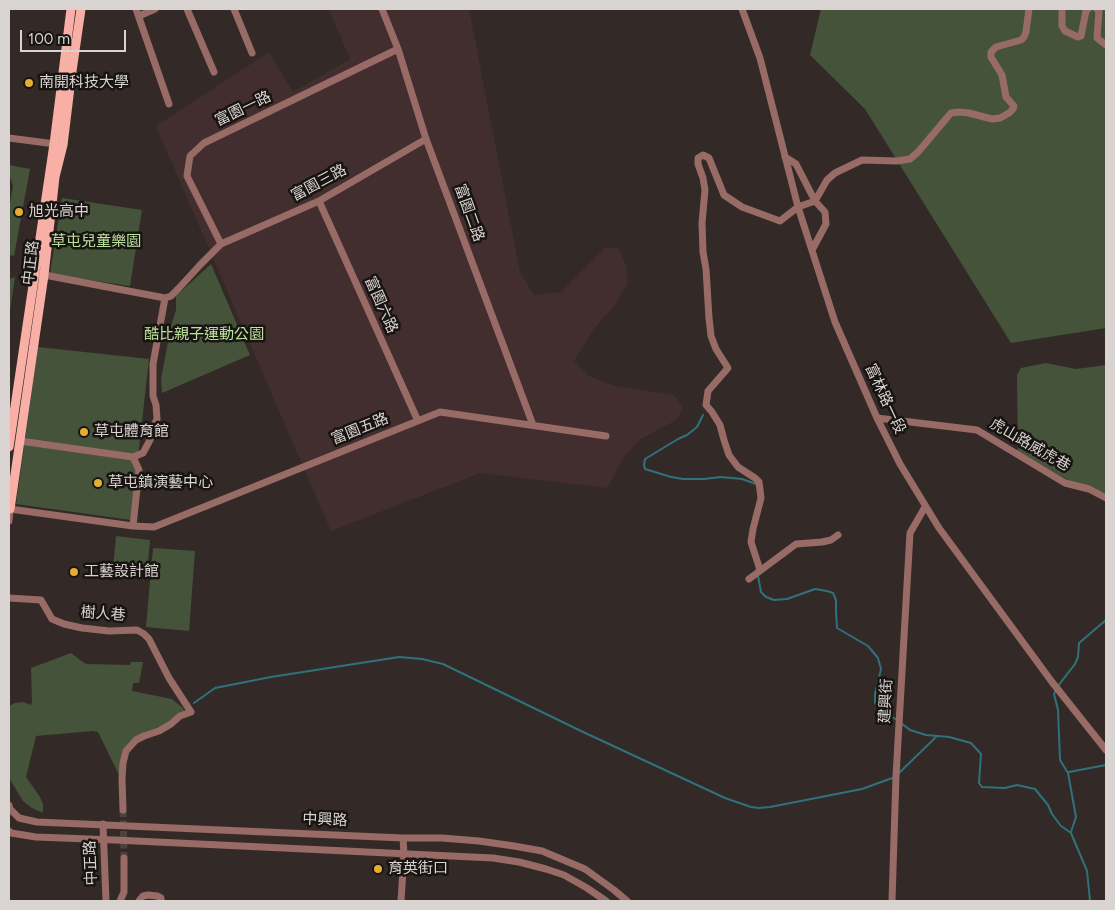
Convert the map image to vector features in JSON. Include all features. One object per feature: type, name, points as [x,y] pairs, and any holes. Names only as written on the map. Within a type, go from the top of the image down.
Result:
[{"type":"main road","name":"中正路","points":[[10,508],[11,485],[20,442],[44,274],[59,144],[71,9]]},
{"type":"main road","name":"中正路","points":[[9,447],[34,273],[72,72],[80,9]]},
{"type":"street","points":[[155,9],[138,12],[169,104]]},
{"type":"street","points":[[187,9],[214,72]]},
{"type":"street","points":[[234,9],[252,53]]},
{"type":"street","name":"富園二路","points":[[382,9],[398,49],[426,138],[533,425]]},
{"type":"street","name":"富林路一段","points":[[742,9],[760,58],[798,207],[835,322],[877,418],[900,464],[939,528],[1052,682],[1106,750]]},
{"type":"street","points":[[838,535],[831,540],[822,542],[796,544],[755,574],[751,542],[761,498],[759,482],[738,466],[729,455],[720,425],[706,405],[708,391],[728,368],[716,349],[711,336],[703,252],[702,223],[705,190],[698,158],[702,154],[709,158],[724,195],[742,207],[780,220],[798,207],[815,201],[827,180],[834,173],[862,160],[897,161],[910,159],[951,113],[969,113],[1000,118],[1009,113],[1014,106],[1006,97],[1002,75],[991,57],[991,52],[996,47],[1021,40],[1024,37],[1029,9]]},
{"type":"street","points":[[1062,9],[1062,26],[1065,31],[1078,37],[1082,36],[1086,11],[1088,9]]},
{"type":"street","points":[[1097,9],[1099,10],[1097,38],[1106,45]]},
{"type":"street","name":"富園一路","points":[[221,244],[187,176],[190,156],[204,143],[398,49]]},
{"type":"street","points":[[9,138],[59,144]]},
{"type":"street","name":"富園三路","points":[[221,244],[319,201],[426,138]]},
{"type":"street","points":[[785,157],[796,164],[815,201],[825,212],[826,224],[812,250]]},
{"type":"street","name":"富園六路","points":[[319,201],[418,420]]},
{"type":"street","points":[[34,273],[164,298],[171,296],[221,244]]},
{"type":"street","points":[[20,442],[133,458],[143,453],[150,440],[151,432],[157,419],[153,391],[153,364],[164,298]]},
{"type":"street","name":"富園五路","points":[[10,508],[133,526],[154,527],[440,412],[606,436]]},
{"type":"street","name":"虎山路威虎巷","points":[[877,418],[978,430],[1065,483],[1089,489],[1106,498]]},
{"type":"street","points":[[133,458],[139,470],[133,526]]},
{"type":"street","name":"建興街","points":[[892,901],[896,773],[910,534],[925,507]]},
{"type":"street","name":"中正路","points":[[9,521],[10,508]]},
{"type":"street","name":"樹人巷","points":[[9,598],[41,600],[52,618],[64,624],[109,631],[137,630],[144,634],[190,712],[180,716],[159,731],[136,740],[126,751],[122,778],[123,810]]},
{"type":"street","name":"中興路","points":[[9,808],[19,818],[37,822],[403,838],[442,838],[514,846],[542,851],[585,869],[627,901]]},
{"type":"street","name":"中正路","points":[[104,824],[106,901]]},
{"type":"street","name":"中興路","points":[[9,831],[11,833],[36,837],[493,858],[546,868],[587,888],[606,901]]},
{"type":"street","points":[[401,901],[404,854],[403,838]]},
{"type":"street","points":[[120,901],[124,892],[124,858]]},
{"type":"street","points":[[139,901],[143,896],[148,895],[157,896],[162,901]]},
{"type":"shaded area","points":[[329,9],[469,9],[520,272],[534,295],[561,292],[605,248],[618,248],[626,265],[628,283],[617,302],[593,330],[574,361],[589,376],[615,386],[674,395],[683,407],[678,419],[639,440],[624,457],[607,488],[480,473],[331,531],[156,126],[269,52],[293,92],[350,59]]},
{"type":"green space","points":[[821,9],[1106,9],[1106,328],[1011,343],[865,109],[810,55]]},
{"type":"green space","points":[[9,165],[30,169],[14,256],[9,255],[9,209],[13,186],[9,174]]},
{"type":"green space","name":"草屯兒童樂園","points":[[62,198],[142,210],[130,286],[50,274]]},
{"type":"green space","name":"酷比親子運動公園","points":[[211,264],[250,355],[162,393],[161,379],[176,310],[176,296]]},
{"type":"green space","points":[[15,277],[9,317],[9,279]]},
{"type":"green space","name":"草屯體育館","points":[[38,347],[149,359],[131,520],[16,504]]},
{"type":"green space","points":[[1046,363],[1076,369],[1106,365],[1106,496],[1078,486],[1018,451],[1017,375],[1021,368]]},
{"type":"green space","points":[[116,536],[150,540],[147,573],[113,569]]},
{"type":"green space","points":[[153,548],[195,551],[189,631],[146,627]]},
{"type":"green space","points":[[71,653],[87,664],[130,665],[131,662],[143,662],[139,683],[133,683],[132,691],[172,699],[183,708],[185,713],[130,747],[121,779],[98,732],[36,736],[26,777],[40,797],[43,804],[43,813],[23,801],[9,778],[9,706],[23,702],[31,705],[31,668]]},
{"type":"waterway","points":[[703,415],[697,427],[687,435],[645,459],[645,469],[683,479],[721,477],[742,479],[757,485]]},
{"type":"waterway","points":[[758,576],[761,592],[766,597],[774,600],[787,599],[815,589],[833,593],[836,600],[837,628],[868,646],[878,658],[881,669],[875,694],[875,703],[881,710],[897,720]]},
{"type":"waterway","points":[[1058,686],[1075,664],[1078,657],[1079,643],[1106,620]]},
{"type":"waterway","points":[[194,703],[215,688],[271,677],[399,657],[422,659],[443,664],[725,798],[751,807],[770,807],[862,789],[895,777]]},
{"type":"waterway","points":[[1056,690],[1054,694],[1058,710],[1060,760],[1068,773],[1076,817],[1071,832]]},
{"type":"waterway","points":[[901,723],[910,730],[926,735],[949,737],[971,743],[981,754],[979,783],[982,787],[1005,788],[1017,785],[1035,789],[1061,826],[1071,833],[1087,871],[1090,901]]},
{"type":"waterway","points":[[898,774],[936,737]]},
{"type":"waterway","points":[[1069,772],[1106,765]]},
{"type":"tunnel","points":[[123,810],[124,858]]},
{"type":"place","name":"南開科技大學","points":[[29,83]]},
{"type":"place","name":"旭光高中","points":[[19,212]]},
{"type":"place","name":"草屯體育館","points":[[84,432]]},
{"type":"place","name":"草屯鎮演藝中心","points":[[98,483]]},
{"type":"place","name":"工藝設計館","points":[[74,572]]},
{"type":"place","name":"育英街口","points":[[378,869]]}]
